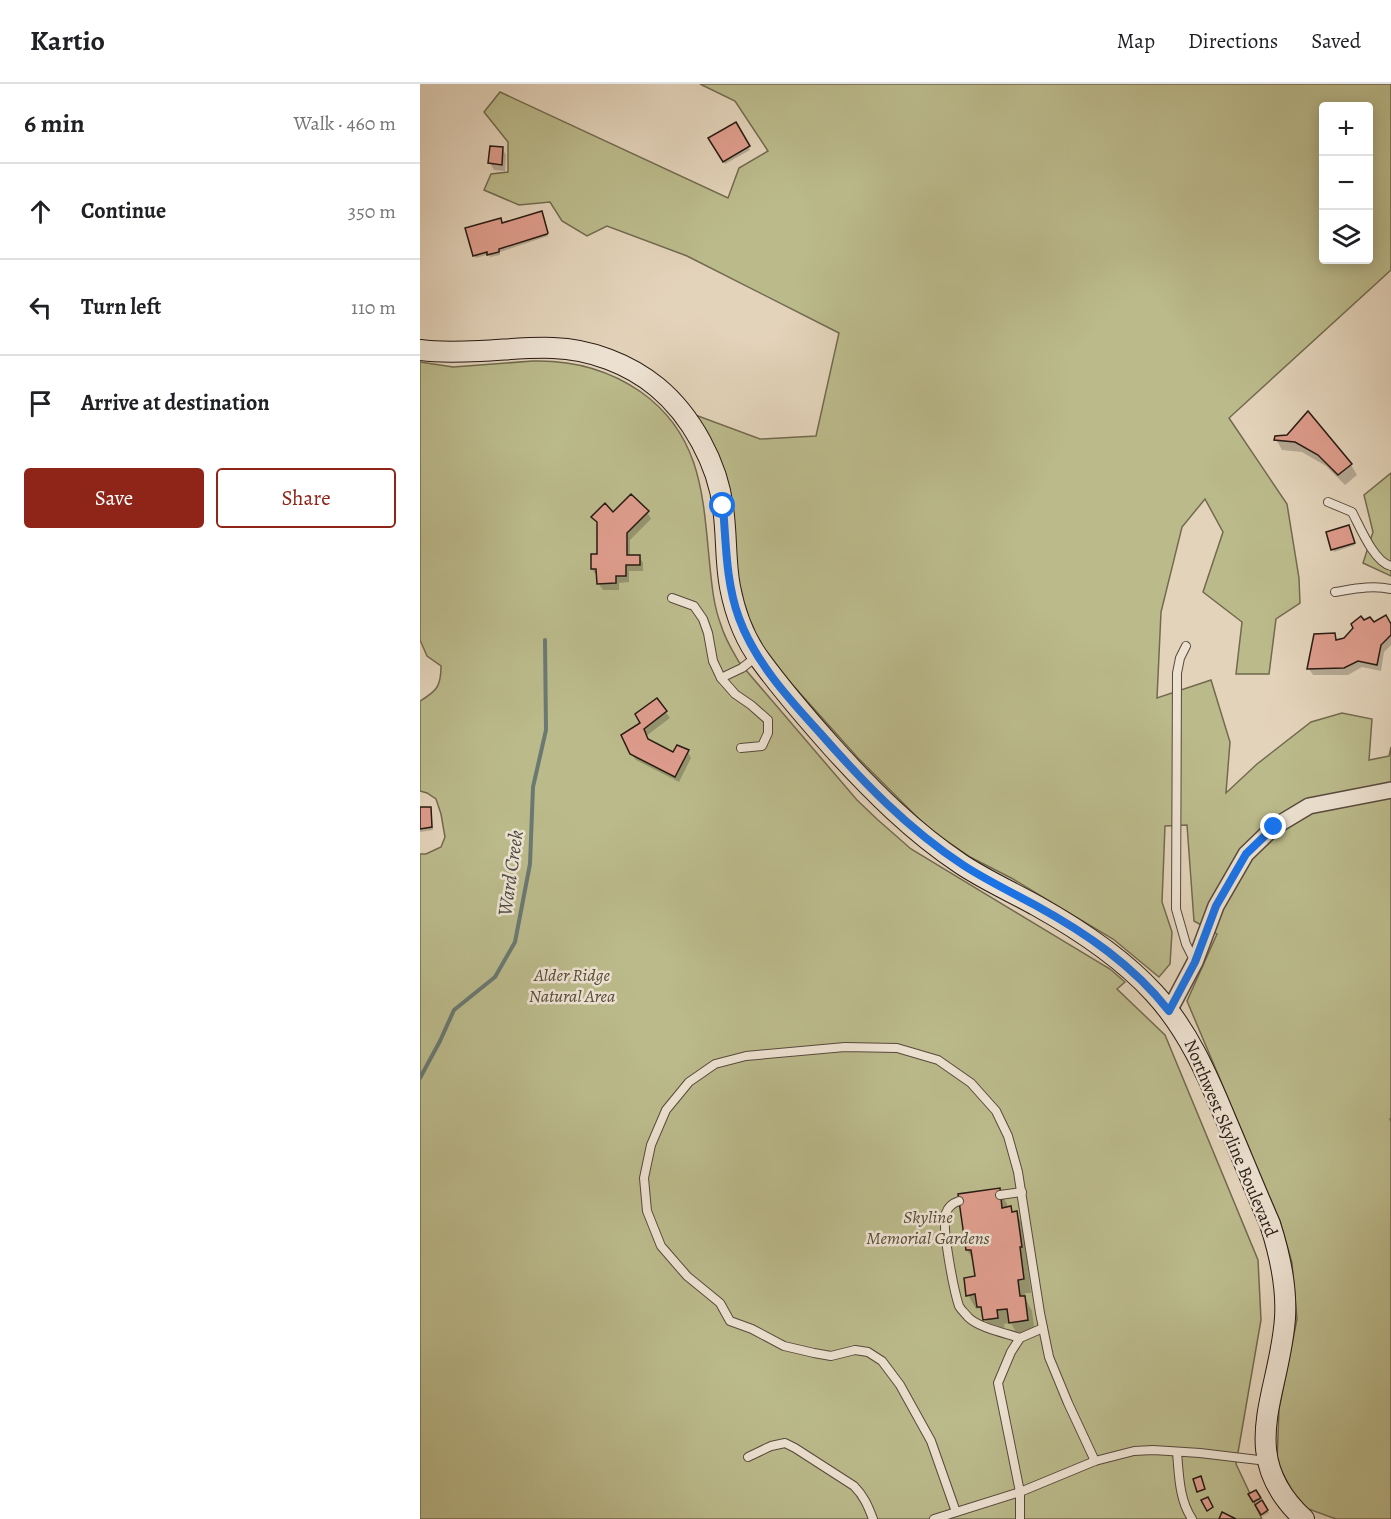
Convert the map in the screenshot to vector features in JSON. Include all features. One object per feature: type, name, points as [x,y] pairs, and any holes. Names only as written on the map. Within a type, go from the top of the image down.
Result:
[{"type":"main road","name":"Northwest Skyline Boulevard","points":[[420,350],[444,352],[554,348],[574,350],[607,358],[630,368],[658,388],[683,413],[699,438],[715,473],[723,506],[733,602],[745,634],[758,657],[796,706],[887,806],[921,835],[964,866],[1076,928],[1106,949],[1156,994],[1169,1011],[1184,1031],[1209,1080],[1270,1224],[1280,1258],[1286,1294],[1285,1319],[1265,1430],[1265,1447],[1267,1461],[1282,1494],[1304,1519]]},
{"type":"street","points":[[1169,1011],[1195,962],[1216,906],[1246,854],[1274,827],[1309,806],[1391,790]]},
{"type":"lane","points":[[1328,502],[1353,512],[1371,546],[1385,565],[1391,566]]},
{"type":"lane","points":[[1335,591],[1369,587],[1391,589]]},
{"type":"lane","points":[[672,598],[694,606],[703,619],[713,661],[721,678],[735,694],[768,720],[768,733],[762,746],[741,748]]},
{"type":"lane","points":[[1186,646],[1180,658],[1177,673],[1176,909],[1186,944],[1195,962]]},
{"type":"lane","points":[[721,678],[758,657]]},
{"type":"lane","points":[[956,1512],[931,1441],[900,1385],[882,1361],[868,1352],[855,1350],[831,1356],[784,1346],[752,1329],[730,1321],[720,1303],[687,1276],[661,1246],[647,1211],[644,1178],[651,1145],[666,1110],[689,1082],[715,1064],[746,1056],[845,1047],[897,1048],[938,1060],[971,1083],[996,1111],[1008,1136],[1022,1192],[1049,1358],[1095,1461]]},
{"type":"lane","points":[[1000,1195],[1022,1192]]},
{"type":"lane","points":[[959,1201],[948,1208],[944,1221],[952,1276],[960,1308],[976,1322],[1020,1338]]},
{"type":"lane","points":[[1020,1519],[1020,1492],[998,1383],[1011,1352],[1020,1338],[1044,1329]]},
{"type":"lane","points":[[748,1457],[771,1446],[785,1443],[854,1486],[867,1502],[873,1519]]},
{"type":"lane","points":[[934,1519],[1020,1492],[1095,1461],[1134,1451],[1153,1450],[1267,1461]]},
{"type":"lane","points":[[1177,1452],[1180,1486],[1192,1519]]},
{"type":"green space","points":[[700,84],[1391,84],[1391,270],[1229,418],[1287,504],[1299,578],[1300,603],[1276,619],[1269,674],[1236,674],[1242,622],[1203,592],[1223,532],[1205,499],[1182,527],[1161,612],[1157,698],[1211,680],[1230,742],[1226,793],[1257,764],[1311,722],[1342,713],[1372,719],[1369,760],[1389,756],[1391,747],[1391,1519],[1336,1519],[1300,1506],[1277,1462],[1279,1409],[1297,1319],[1292,1263],[1280,1221],[1187,1001],[1217,934],[1194,921],[1187,825],[1165,826],[1162,902],[1172,932],[1170,964],[1159,977],[1113,939],[1013,879],[970,857],[928,828],[858,758],[764,653],[745,615],[690,413],[760,439],[816,436],[839,333],[687,256],[607,226],[587,236],[562,221],[550,202],[519,205],[484,190],[491,174],[508,172],[508,142],[484,112],[500,92],[728,198],[739,168],[768,151],[735,101]]},
{"type":"green space","points":[[533,361],[576,364],[616,377],[641,392],[661,409],[677,428],[696,470],[705,517],[714,597],[727,640],[739,662],[857,800],[911,849],[1110,969],[1125,982],[1117,989],[1165,1035],[1258,1260],[1261,1320],[1236,1464],[1262,1519],[420,1519],[420,854],[426,854],[441,847],[445,837],[436,799],[420,791],[420,701],[437,687],[441,666],[427,656],[420,640],[420,362],[453,367]]},
{"type":"green space","points":[[1391,473],[1391,576],[1363,563],[1373,532],[1364,495]]},
{"type":"building","points":[[736,122],[750,146],[723,162],[708,138]]},
{"type":"building","points":[[490,146],[503,147],[502,165],[488,163]]},
{"type":"building","points":[[542,211],[547,234],[499,249],[499,252],[487,255],[487,252],[473,256],[465,228],[501,218],[502,223]]},
{"type":"building","points":[[1308,411],[1352,464],[1338,475],[1318,455],[1295,442],[1274,440],[1275,436],[1287,435]]},
{"type":"building","points":[[631,494],[649,511],[627,533],[627,555],[640,555],[640,565],[626,565],[626,576],[616,576],[616,583],[597,584],[596,569],[591,569],[591,554],[597,554],[597,522],[591,517],[605,503],[613,512]]},
{"type":"building","points":[[1349,525],[1355,543],[1331,550],[1326,532]]},
{"type":"building","points":[[1386,615],[1391,624],[1391,635],[1381,645],[1377,665],[1358,661],[1344,668],[1307,669],[1314,634],[1335,633],[1336,640],[1344,638],[1353,628],[1351,624],[1361,616],[1364,620],[1370,617],[1374,622]]},
{"type":"building","points":[[657,698],[667,711],[644,729],[648,739],[673,752],[677,745],[689,750],[675,777],[630,754],[621,735],[640,723],[635,714]]},
{"type":"building","points":[[420,807],[431,807],[432,827],[420,829]]},
{"type":"building","points":[[1000,1188],[1002,1208],[1011,1206],[1012,1212],[1017,1211],[1024,1279],[1018,1280],[1020,1296],[1025,1296],[1028,1320],[1009,1323],[1007,1309],[997,1310],[998,1318],[983,1320],[981,1307],[977,1307],[975,1294],[966,1296],[964,1278],[975,1276],[971,1250],[966,1250],[958,1194]]},
{"type":"building","points":[[1201,1476],[1205,1489],[1197,1492],[1193,1479]]},
{"type":"building","points":[[1256,1490],[1261,1498],[1253,1502],[1248,1494]]},
{"type":"building","points":[[1208,1497],[1213,1507],[1207,1511],[1201,1500]]},
{"type":"building","points":[[1262,1500],[1268,1510],[1261,1515],[1255,1505]]},
{"type":"building","points":[[1222,1512],[1236,1519],[1219,1519]]},
{"type":"waterway","name":"Ward Creek","points":[[420,1078],[454,1010],[495,977],[515,942],[530,864],[533,787],[546,730],[545,640]]},
{"type":"route","points":[[723,506],[733,602],[745,634],[758,657],[796,706],[887,806],[921,835],[964,866],[1076,928],[1106,949],[1156,994],[1169,1011],[1195,962],[1216,906],[1246,854],[1274,827]]},
{"type":"park label","name":"Alder Ridge Natural Area","points":[[572,985]]},
{"type":"park label","name":"Skyline Memorial Gardens","points":[[928,1227]]}]
